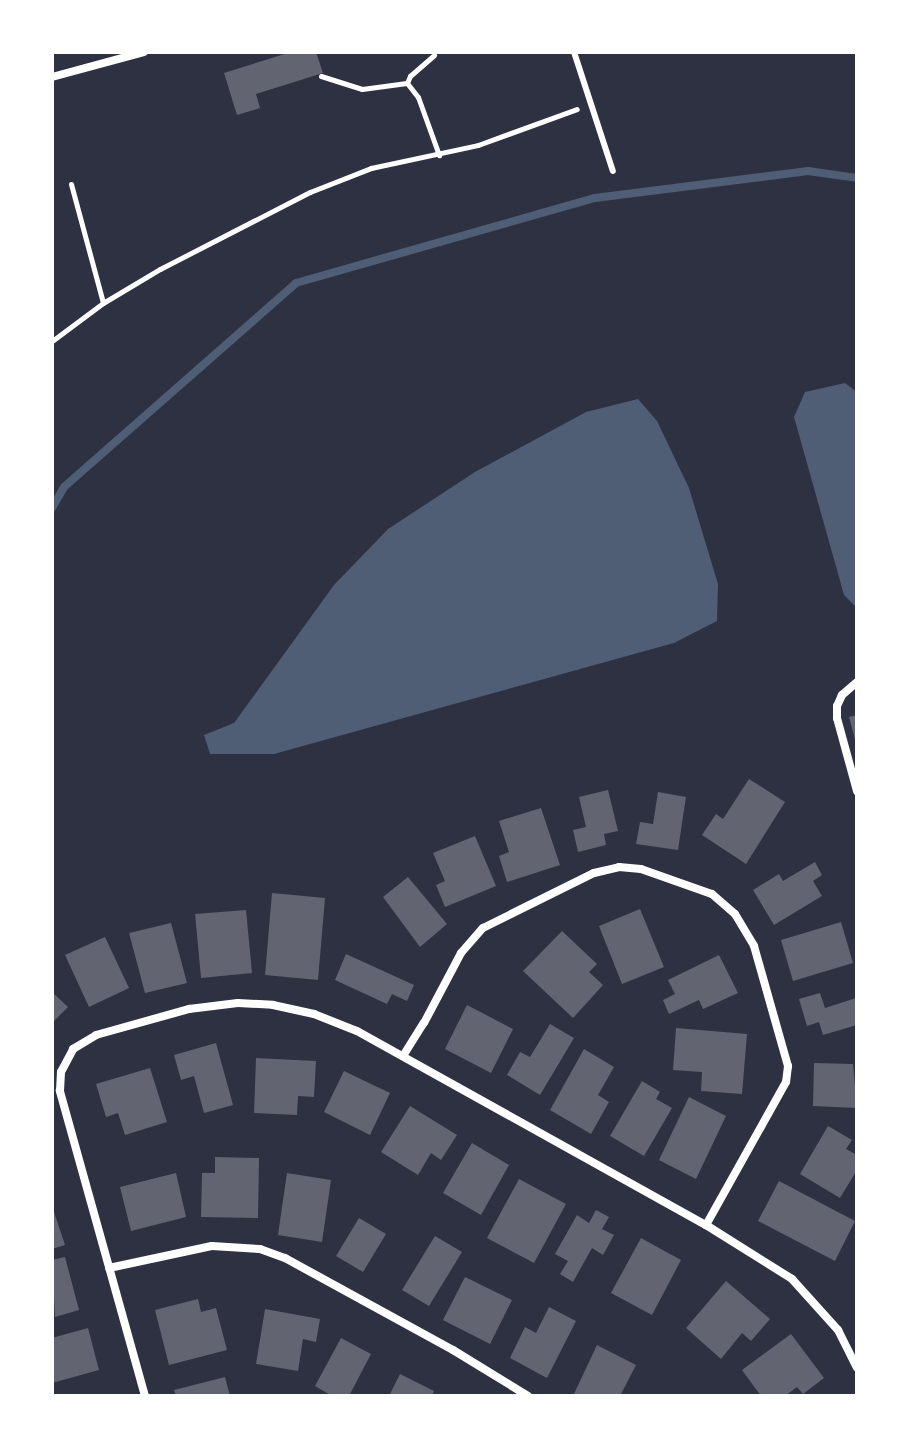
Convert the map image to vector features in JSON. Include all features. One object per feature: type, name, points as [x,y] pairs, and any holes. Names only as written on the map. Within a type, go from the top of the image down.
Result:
[{"type":"street","points":[[52,77],[144,52]]},
{"type":"street","points":[[857,682],[842,695],[837,706],[857,791]]},
{"type":"street","points":[[403,1056],[461,953],[483,928],[594,873],[619,867],[641,869],[712,894],[735,914],[754,946],[788,1066],[786,1082],[706,1225]]},
{"type":"street","points":[[145,1396],[60,1091],[64,1064],[73,1049],[96,1035],[189,1009],[238,1003],[273,1005],[314,1014],[403,1056],[706,1225],[792,1279],[838,1330],[857,1368]]},
{"type":"street","points":[[109,1268],[212,1246],[260,1249],[285,1258],[439,1342],[528,1396]]},
{"type":"lane","points":[[574,52],[613,171]]},
{"type":"path","points":[[407,83],[410,76],[434,55]]},
{"type":"path","points":[[321,76],[362,89],[407,83]]},
{"type":"path","points":[[407,83],[418,97],[439,155]]},
{"type":"path","points":[[52,341],[103,303],[160,269],[310,192],[371,168],[439,155],[589,105]]},
{"type":"path","points":[[71,184],[103,303]]},
{"type":"water","points":[[845,383],[857,392],[857,608],[844,595],[794,417],[805,392]]},
{"type":"water","points":[[638,399],[657,421],[689,488],[718,584],[717,621],[674,643],[274,754],[210,754],[204,735],[234,723],[334,585],[388,529],[475,472],[586,412]]},
{"type":"building","points":[[291,52],[316,52],[323,73],[256,94],[260,108],[237,115],[224,73]]},
{"type":"building","points":[[857,715],[857,743],[856,743],[849,717]]},
{"type":"building","points":[[749,779],[785,802],[746,864],[702,835],[716,814],[723,819]]},
{"type":"building","points":[[608,790],[618,831],[604,834],[606,845],[578,852],[573,830],[586,827],[579,797]]},
{"type":"building","points":[[658,792],[686,797],[678,850],[636,844],[640,822],[653,824]]},
{"type":"building","points":[[541,808],[560,865],[507,882],[499,856],[509,852],[499,821]]},
{"type":"building","points":[[475,836],[496,886],[445,907],[436,885],[445,881],[433,853]]},
{"type":"building","points":[[815,862],[822,875],[813,881],[822,896],[774,925],[753,890],[779,874],[783,881]]},
{"type":"building","points":[[408,877],[447,924],[420,947],[383,897]]},
{"type":"building","points":[[272,893],[325,898],[318,980],[265,975]]},
{"type":"building","points":[[640,909],[664,967],[622,984],[599,926]]},
{"type":"building","points":[[246,910],[252,973],[201,978],[195,914]]},
{"type":"building","points":[[841,922],[853,963],[793,981],[781,940]]},
{"type":"building","points":[[171,923],[187,983],[145,993],[129,933]]},
{"type":"building","points":[[562,931],[597,964],[589,972],[603,985],[573,1018],[523,971]]},
{"type":"building","points":[[105,937],[129,988],[89,1007],[65,955]]},
{"type":"building","points":[[346,954],[414,985],[407,1001],[392,994],[387,1004],[335,980]]},
{"type":"building","points":[[719,955],[738,993],[703,1009],[699,1000],[669,1014],[663,1000],[675,994],[668,980]]},
{"type":"building","points":[[52,992],[68,1007],[52,1023]]},
{"type":"building","points":[[820,993],[825,1008],[856,998],[857,1025],[823,1035],[819,1022],[807,1026],[799,999]]},
{"type":"building","points":[[467,1005],[513,1029],[491,1073],[445,1049]]},
{"type":"building","points":[[550,1024],[574,1038],[540,1095],[507,1075],[520,1052],[530,1057]]},
{"type":"building","points":[[676,1028],[747,1034],[742,1094],[701,1091],[702,1072],[673,1070]]},
{"type":"building","points":[[216,1043],[233,1105],[204,1113],[194,1076],[181,1080],[174,1055]]},
{"type":"building","points":[[584,1049],[614,1067],[598,1095],[609,1102],[591,1134],[550,1110]]},
{"type":"building","points":[[256,1058],[316,1061],[314,1097],[298,1096],[297,1115],[254,1113]]},
{"type":"building","points":[[814,1063],[853,1064],[857,1108],[813,1106]]},
{"type":"building","points":[[150,1068],[167,1122],[125,1135],[118,1113],[106,1117],[96,1084]]},
{"type":"building","points":[[344,1071],[390,1093],[370,1135],[324,1112]]},
{"type":"building","points":[[642,1081],[660,1092],[656,1099],[672,1108],[644,1156],[610,1136]]},
{"type":"building","points":[[689,1097],[726,1116],[696,1179],[659,1160]]},
{"type":"building","points":[[410,1106],[457,1135],[441,1160],[431,1153],[418,1175],[381,1152]]},
{"type":"building","points":[[828,1126],[852,1140],[846,1149],[857,1155],[857,1170],[840,1198],[800,1174]]},
{"type":"building","points":[[472,1143],[509,1165],[481,1215],[443,1193]]},
{"type":"building","points":[[215,1157],[259,1158],[258,1218],[201,1217],[202,1173],[215,1173]]},
{"type":"building","points":[[176,1173],[186,1217],[131,1231],[120,1187]]},
{"type":"building","points":[[287,1173],[331,1180],[322,1242],[278,1235]]},
{"type":"building","points":[[519,1179],[566,1204],[534,1263],[487,1238]]},
{"type":"building","points":[[779,1181],[855,1221],[835,1261],[758,1221]]},
{"type":"building","points":[[52,1206],[65,1245],[52,1249]]},
{"type":"building","points":[[596,1210],[609,1217],[602,1229],[614,1235],[603,1255],[592,1248],[573,1282],[560,1274],[568,1261],[555,1254],[577,1215],[589,1223]]},
{"type":"building","points":[[359,1218],[386,1234],[363,1272],[336,1256]]},
{"type":"building","points":[[435,1236],[462,1252],[429,1306],[402,1290]]},
{"type":"building","points":[[641,1238],[681,1260],[652,1315],[611,1293]]},
{"type":"building","points":[[65,1257],[79,1310],[55,1317],[52,1260]]},
{"type":"building","points":[[465,1277],[512,1300],[490,1344],[443,1320]]},
{"type":"building","points":[[726,1281],[770,1319],[751,1341],[742,1333],[721,1359],[686,1328]]},
{"type":"building","points":[[198,1299],[201,1312],[216,1308],[227,1350],[169,1365],[155,1310]]},
{"type":"building","points":[[549,1307],[576,1321],[547,1378],[510,1358],[525,1327],[536,1333]]},
{"type":"building","points":[[265,1309],[320,1319],[316,1342],[303,1339],[298,1371],[256,1364]]},
{"type":"building","points":[[88,1328],[99,1370],[52,1383],[52,1338]]},
{"type":"building","points":[[791,1334],[824,1378],[803,1394],[797,1387],[785,1396],[761,1396],[742,1370]]},
{"type":"building","points":[[341,1338],[371,1354],[349,1396],[332,1396],[315,1386]]},
{"type":"building","points":[[597,1345],[636,1365],[620,1396],[573,1396]]},
{"type":"building","points":[[400,1374],[434,1391],[432,1396],[389,1396]]},
{"type":"building","points":[[225,1377],[230,1396],[176,1396],[174,1390]]},
{"type":"waterway","points":[[52,508],[64,487],[296,283],[595,198],[808,171],[857,178]]}]
